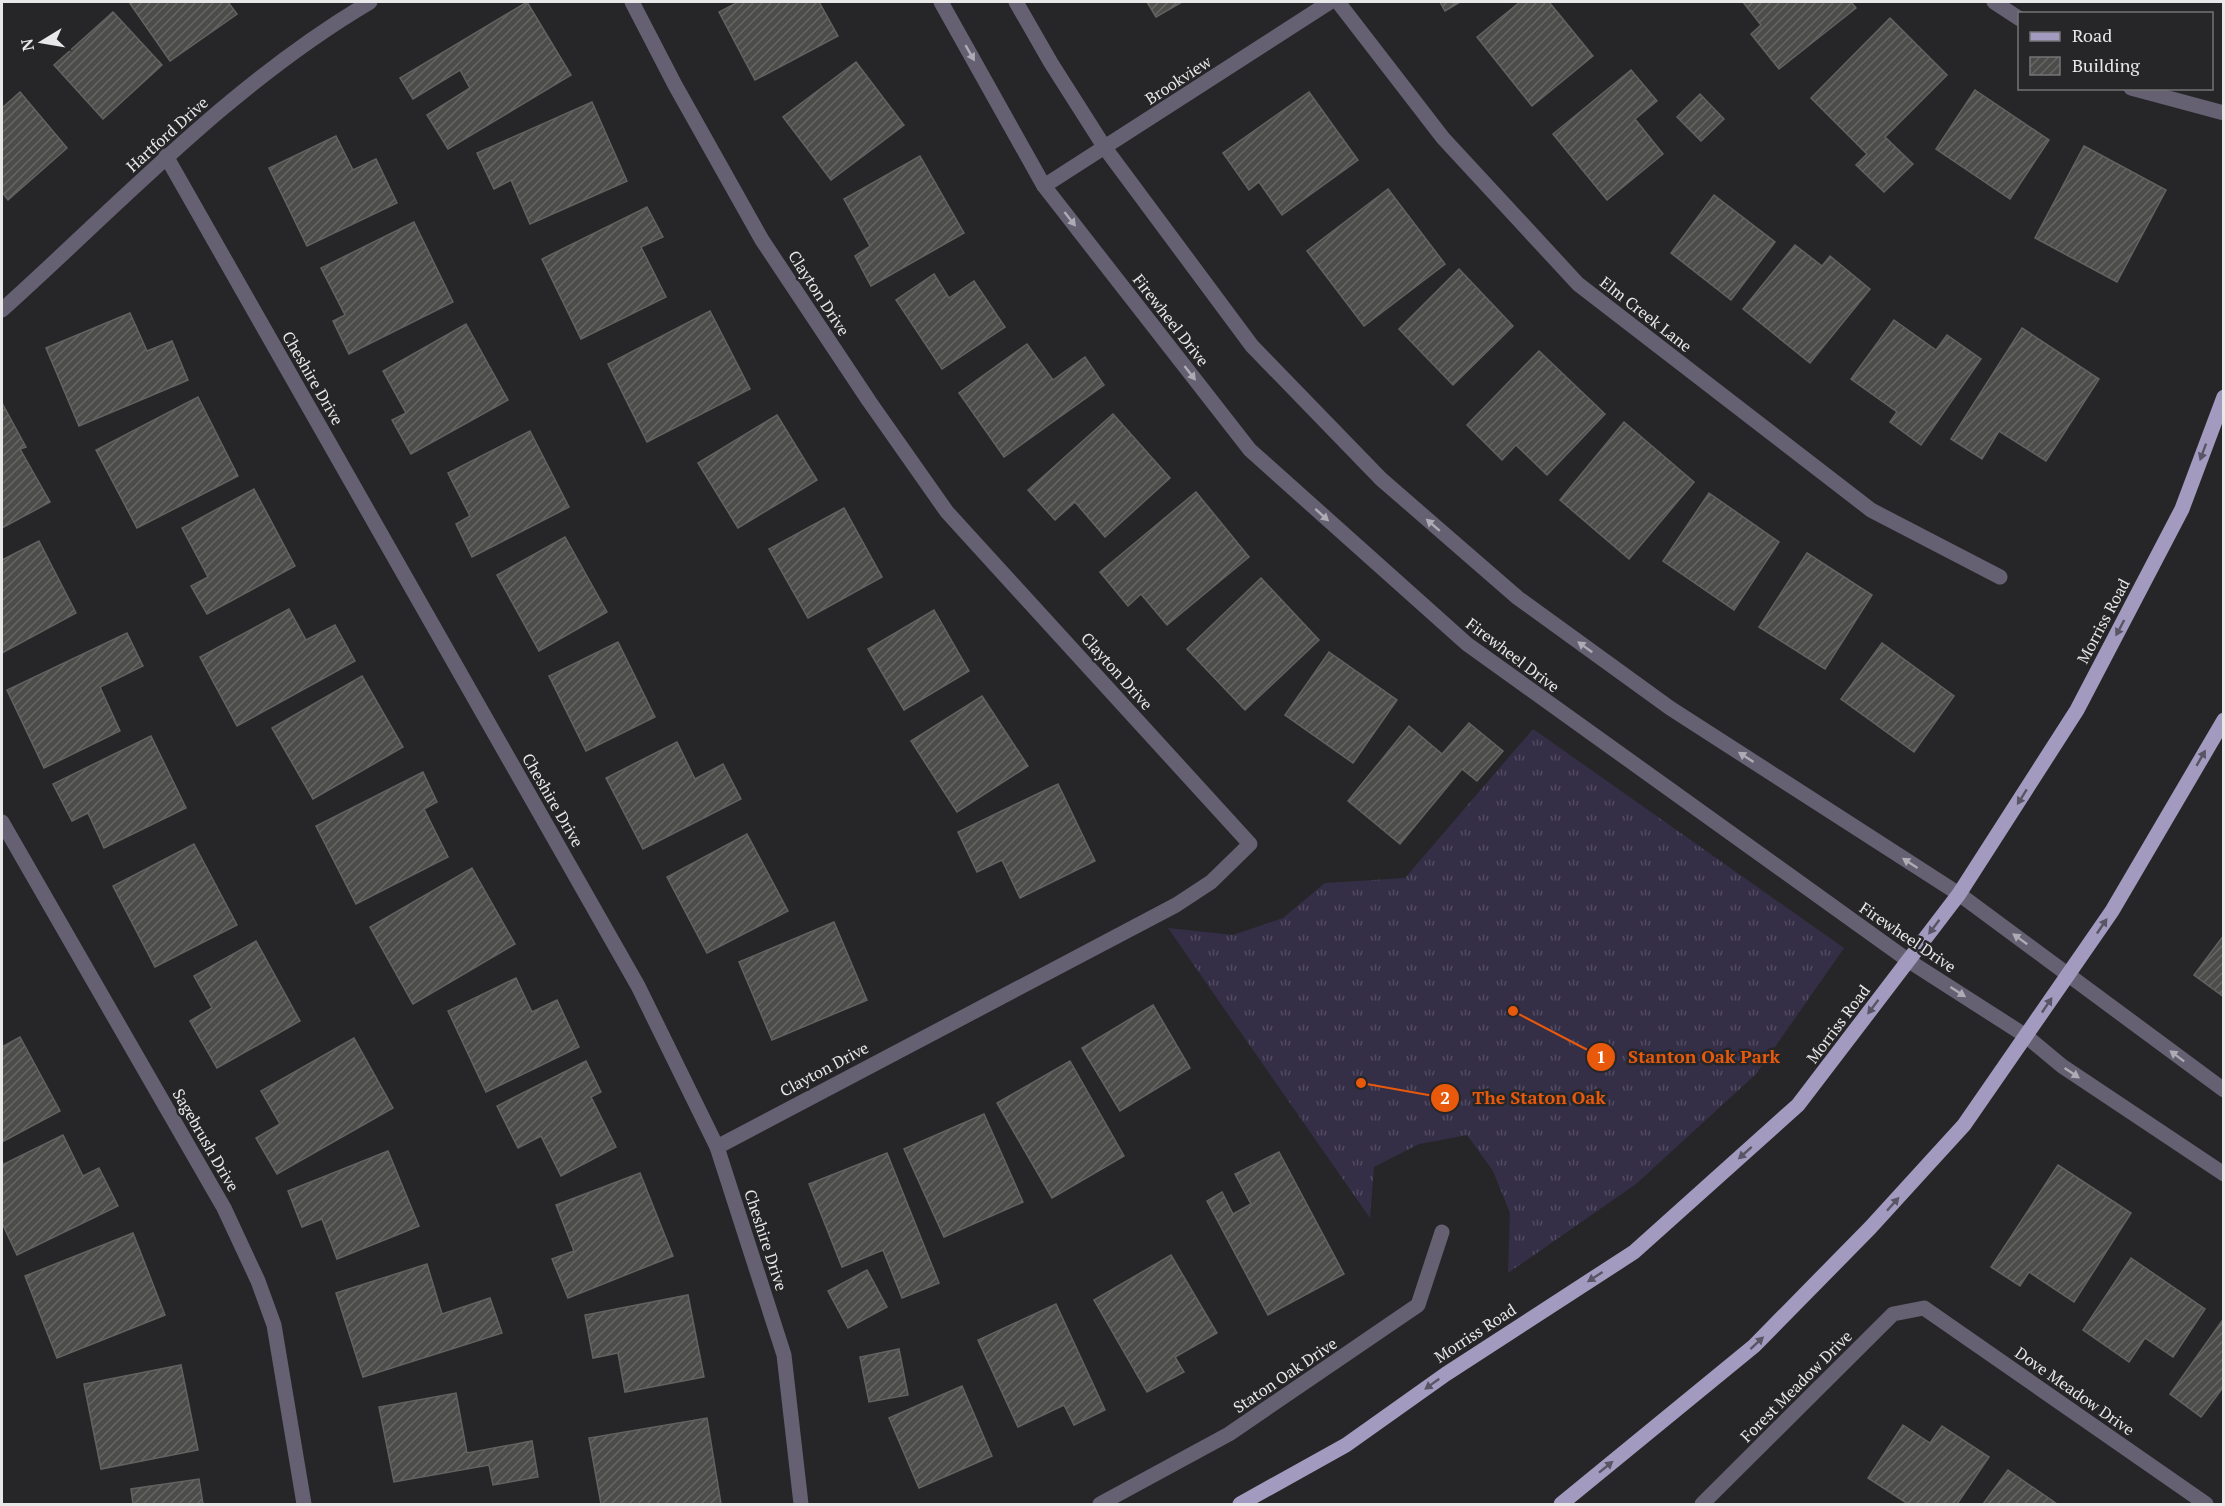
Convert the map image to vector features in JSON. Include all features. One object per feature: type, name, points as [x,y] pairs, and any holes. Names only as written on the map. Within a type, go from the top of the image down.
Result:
[{"type":"main road","name":"Morriss Road","points":[[1240,1504],[1346,1445],[1446,1374],[1634,1251],[1798,1105],[1959,894],[2077,710],[2182,508],[2223,397]]},
{"type":"main road","points":[[1561,1504],[1755,1346],[1870,1228],[1964,1125],[2112,911],[2223,720]]},
{"type":"street","name":"Hartford Drive","points":[[2,310],[70,249],[166,156],[248,87],[336,22],[370,2]]},
{"type":"street","name":"Clayton Drive","points":[[633,2],[675,85],[762,240],[869,401],[947,512],[1250,844],[1211,882],[1176,904],[717,1147]]},
{"type":"street","name":"Firewheel Drive","points":[[941,2],[1044,186],[1250,450],[1467,645],[1909,961],[2026,1036],[2062,1066],[2223,1174]]},
{"type":"street","points":[[1016,2],[1051,63],[1105,148],[1252,346],[1381,479],[1518,598],[1661,701],[1959,894],[2223,1090]]},
{"type":"street","name":"Brookview","points":[[1044,186],[1330,2]]},
{"type":"street","name":"Elm Creek Lane","points":[[1338,2],[1443,138],[1578,284],[1871,510],[2000,578]]},
{"type":"street","points":[[1994,2],[2018,18]]},
{"type":"street","points":[[2138,90],[2223,113]]},
{"type":"street","name":"Cheshire Drive","points":[[166,156],[638,986],[717,1147],[784,1355],[801,1504]]},
{"type":"street","name":"Sagebrush Drive","points":[[2,822],[224,1208],[258,1281],[274,1325],[304,1504]]},
{"type":"street","name":"Staton Oak Drive","points":[[1100,1504],[1229,1434],[1418,1305],[1442,1232]]},
{"type":"street","name":"Forest Meadow Drive","points":[[1702,1504],[1893,1314],[1924,1308]]},
{"type":"street","name":"Dove Meadow Drive","points":[[1924,1308],[2206,1504]]},
{"type":"green space","points":[[1533,729],[1844,948],[1756,1074],[1636,1184],[1508,1273],[1510,1213],[1493,1171],[1467,1135],[1419,1144],[1374,1167],[1370,1218],[1168,928],[1233,935],[1283,918],[1325,883],[1405,878]]},
{"type":"building","points":[[129,2],[228,2],[237,14],[170,61]]},
{"type":"building","points":[[527,2],[571,75],[448,149],[427,115],[470,88],[460,70],[413,99],[400,78]]},
{"type":"building","points":[[738,2],[819,2],[838,36],[755,80],[719,12]]},
{"type":"building","points":[[1147,2],[1182,2],[1156,17]]},
{"type":"building","points":[[1440,2],[1460,2],[1445,11]]},
{"type":"building","points":[[1520,2],[1549,2],[1593,56],[1532,106],[1477,37]]},
{"type":"building","points":[[1743,2],[1851,2],[1856,8],[1779,69],[1751,34],[1761,25]]},
{"type":"building","points":[[113,12],[162,65],[103,119],[54,65]]},
{"type":"building","points":[[1890,18],[1947,75],[1885,137],[1913,164],[1884,192],[1856,165],[1867,154],[1811,98]]},
{"type":"building","points":[[856,62],[904,125],[831,180],[783,117]]},
{"type":"building","points":[[1631,70],[1657,101],[1635,119],[1663,154],[1607,200],[1553,134]]},
{"type":"building","points":[[1975,90],[2049,140],[2010,199],[1936,149]]},
{"type":"building","points":[[20,92],[67,148],[8,200],[2,192],[2,108]]},
{"type":"building","points":[[1309,92],[1358,160],[1282,215],[1259,182],[1249,190],[1223,153]]},
{"type":"building","points":[[1700,94],[1724,119],[1701,141],[1677,117]]},
{"type":"building","points":[[592,102],[627,181],[530,224],[511,180],[494,189],[477,153]]},
{"type":"building","points":[[336,136],[353,170],[376,159],[397,203],[307,246],[269,168]]},
{"type":"building","points":[[2084,146],[2166,190],[2117,282],[2035,238]]},
{"type":"building","points":[[920,156],[964,233],[871,286],[855,256],[870,246],[844,199]]},
{"type":"building","points":[[1388,189],[1445,264],[1364,326],[1307,251]]},
{"type":"building","points":[[1714,195],[1775,242],[1731,300],[1671,253]]},
{"type":"building","points":[[647,207],[663,237],[641,247],[666,297],[581,339],[542,259]]},
{"type":"building","points":[[414,222],[453,302],[349,354],[333,321],[345,315],[321,268]]},
{"type":"building","points":[[1795,245],[1822,266],[1830,256],[1870,289],[1810,363],[1743,309]]},
{"type":"building","points":[[1459,269],[1513,326],[1453,385],[1399,329]]},
{"type":"building","points":[[934,274],[949,298],[974,281],[1005,327],[942,369],[896,300]]},
{"type":"building","points":[[710,311],[750,389],[647,442],[608,364]]},
{"type":"building","points":[[130,313],[147,351],[172,341],[188,380],[79,426],[46,348]]},
{"type":"building","points":[[1894,320],[1936,350],[1947,335],[1981,359],[1921,445],[1890,422],[1897,412],[1851,379]]},
{"type":"building","points":[[466,324],[508,400],[411,454],[392,420],[406,413],[383,371]]},
{"type":"building","points":[[2022,328],[2099,379],[2046,461],[1999,431],[1982,459],[1951,439]]},
{"type":"building","points":[[1027,344],[1053,380],[1085,357],[1104,385],[1004,457],[959,393]]},
{"type":"building","points":[[1539,351],[1605,414],[1547,475],[1516,445],[1502,460],[1467,425]]},
{"type":"building","points":[[198,397],[238,476],[137,528],[96,450]]},
{"type":"building","points":[[2,403],[26,447],[20,449],[50,502],[2,528]]},
{"type":"building","points":[[1113,414],[1170,478],[1105,537],[1075,502],[1055,520],[1028,490]]},
{"type":"building","points":[[777,415],[817,480],[738,528],[698,463]]},
{"type":"building","points":[[1624,422],[1694,482],[1629,559],[1560,500]]},
{"type":"building","points":[[530,431],[569,507],[472,557],[456,524],[470,516],[448,473]]},
{"type":"building","points":[[254,489],[295,566],[207,614],[191,586],[208,577],[182,528]]},
{"type":"building","points":[[1196,492],[1249,557],[1167,625],[1141,594],[1128,606],[1100,572]]},
{"type":"building","points":[[1709,493],[1779,542],[1734,610],[1663,561]]},
{"type":"building","points":[[844,508],[882,577],[808,618],[769,549]]},
{"type":"building","points":[[565,537],[607,612],[539,651],[497,575]]},
{"type":"building","points":[[39,541],[76,613],[2,653],[2,560]]},
{"type":"building","points":[[1807,553],[1872,595],[1825,669],[1759,627]]},
{"type":"building","points":[[1261,578],[1319,640],[1245,710],[1187,649]]},
{"type":"building","points":[[289,609],[306,640],[335,625],[355,661],[237,726],[200,657]]},
{"type":"building","points":[[934,610],[969,671],[904,710],[868,649]]},
{"type":"building","points":[[127,633],[143,666],[100,687],[120,731],[44,768],[7,690]]},
{"type":"building","points":[[618,642],[655,717],[586,751],[549,676]]},
{"type":"building","points":[[1882,643],[1954,696],[1914,752],[1841,699]]},
{"type":"building","points":[[1329,652],[1397,700],[1353,763],[1285,715]]},
{"type":"building","points":[[362,676],[403,747],[313,799],[272,728]]},
{"type":"building","points":[[982,696],[1028,766],[957,812],[911,741]]},
{"type":"building","points":[[1469,723],[1503,751],[1477,781],[1462,769],[1400,844],[1348,801],[1409,726],[1442,754]]},
{"type":"building","points":[[151,736],[186,808],[104,848],[88,813],[72,821],[53,784]]},
{"type":"building","points":[[677,742],[695,779],[723,764],[741,799],[643,849],[606,778]]},
{"type":"building","points":[[423,772],[437,802],[424,809],[448,857],[356,904],[316,826]]},
{"type":"building","points":[[1058,784],[1095,861],[1020,898],[1002,860],[977,872],[958,832]]},
{"type":"building","points":[[747,834],[788,911],[707,953],[667,877]]},
{"type":"building","points":[[194,844],[237,925],[155,967],[113,886]]},
{"type":"building","points":[[472,868],[515,944],[413,1004],[370,927]]},
{"type":"building","points":[[834,922],[867,1000],[772,1040],[739,962]]},
{"type":"building","points":[[2224,935],[2224,997],[2194,975]]},
{"type":"building","points":[[256,941],[300,1021],[217,1068],[190,1021],[212,1008],[194,976]]},
{"type":"building","points":[[516,978],[532,1012],[557,1000],[579,1047],[486,1092],[448,1011]]},
{"type":"building","points":[[1153,1005],[1190,1068],[1120,1111],[1082,1048]]},
{"type":"building","points":[[20,1037],[60,1111],[2,1142],[2,1047]]},
{"type":"building","points":[[354,1038],[393,1108],[277,1174],[256,1138],[280,1124],[261,1091]]},
{"type":"building","points":[[586,1061],[601,1092],[591,1097],[616,1147],[561,1176],[541,1136],[518,1148],[497,1106]]},
{"type":"building","points":[[1070,1061],[1124,1156],[1052,1198],[997,1103]]},
{"type":"building","points":[[984,1114],[1023,1202],[944,1237],[904,1149]]},
{"type":"building","points":[[63,1135],[83,1176],[99,1168],[118,1206],[17,1255],[2,1223],[2,1165]]},
{"type":"building","points":[[388,1151],[419,1226],[337,1259],[322,1219],[302,1227],[288,1191]]},
{"type":"building","points":[[1279,1152],[1344,1274],[1268,1315],[1207,1201],[1222,1192],[1233,1214],[1251,1204],[1235,1174]]},
{"type":"building","points":[[887,1153],[939,1283],[902,1298],[883,1250],[842,1267],[809,1184]]},
{"type":"building","points":[[2058,1165],[2131,1213],[2074,1302],[2029,1272],[2020,1286],[1991,1267]]},
{"type":"building","points":[[640,1173],[673,1256],[568,1298],[552,1259],[574,1251],[556,1205]]},
{"type":"building","points":[[133,1233],[165,1315],[57,1358],[25,1276]]},
{"type":"building","points":[[1171,1255],[1217,1333],[1175,1357],[1184,1372],[1147,1392],[1094,1300]]},
{"type":"building","points":[[2131,1258],[2205,1309],[2173,1357],[2145,1338],[2129,1362],[2083,1330]]},
{"type":"building","points":[[427,1264],[442,1314],[490,1298],[502,1333],[363,1377],[336,1293]]},
{"type":"building","points":[[867,1270],[887,1307],[848,1328],[828,1291]]},
{"type":"building","points":[[688,1295],[704,1377],[625,1392],[618,1353],[593,1358],[585,1315]]},
{"type":"building","points":[[1056,1304],[1105,1410],[1074,1425],[1064,1405],[1018,1427],[978,1340]]},
{"type":"building","points":[[2224,1318],[2224,1386],[2201,1417],[2170,1394]]},
{"type":"building","points":[[899,1349],[908,1395],[869,1402],[860,1357]]},
{"type":"building","points":[[181,1365],[198,1450],[101,1469],[84,1384]]},
{"type":"building","points":[[962,1386],[992,1456],[919,1488],[889,1418]]},
{"type":"building","points":[[456,1393],[467,1453],[532,1441],[538,1477],[493,1485],[489,1465],[394,1482],[379,1407]]},
{"type":"building","points":[[707,1418],[721,1504],[601,1504],[589,1438]]},
{"type":"building","points":[[1903,1425],[1930,1443],[1942,1426],[1989,1457],[1957,1504],[1908,1504],[1868,1478]]},
{"type":"building","points":[[2008,1470],[2057,1504],[1983,1504]]},
{"type":"building","points":[[199,1479],[203,1504],[133,1504],[131,1489]]},
{"type":"place","name":"Stanton Oak Park","points":[[1513,1011]]},
{"type":"place","name":"The Staton Oak","points":[[1361,1083]]}]
